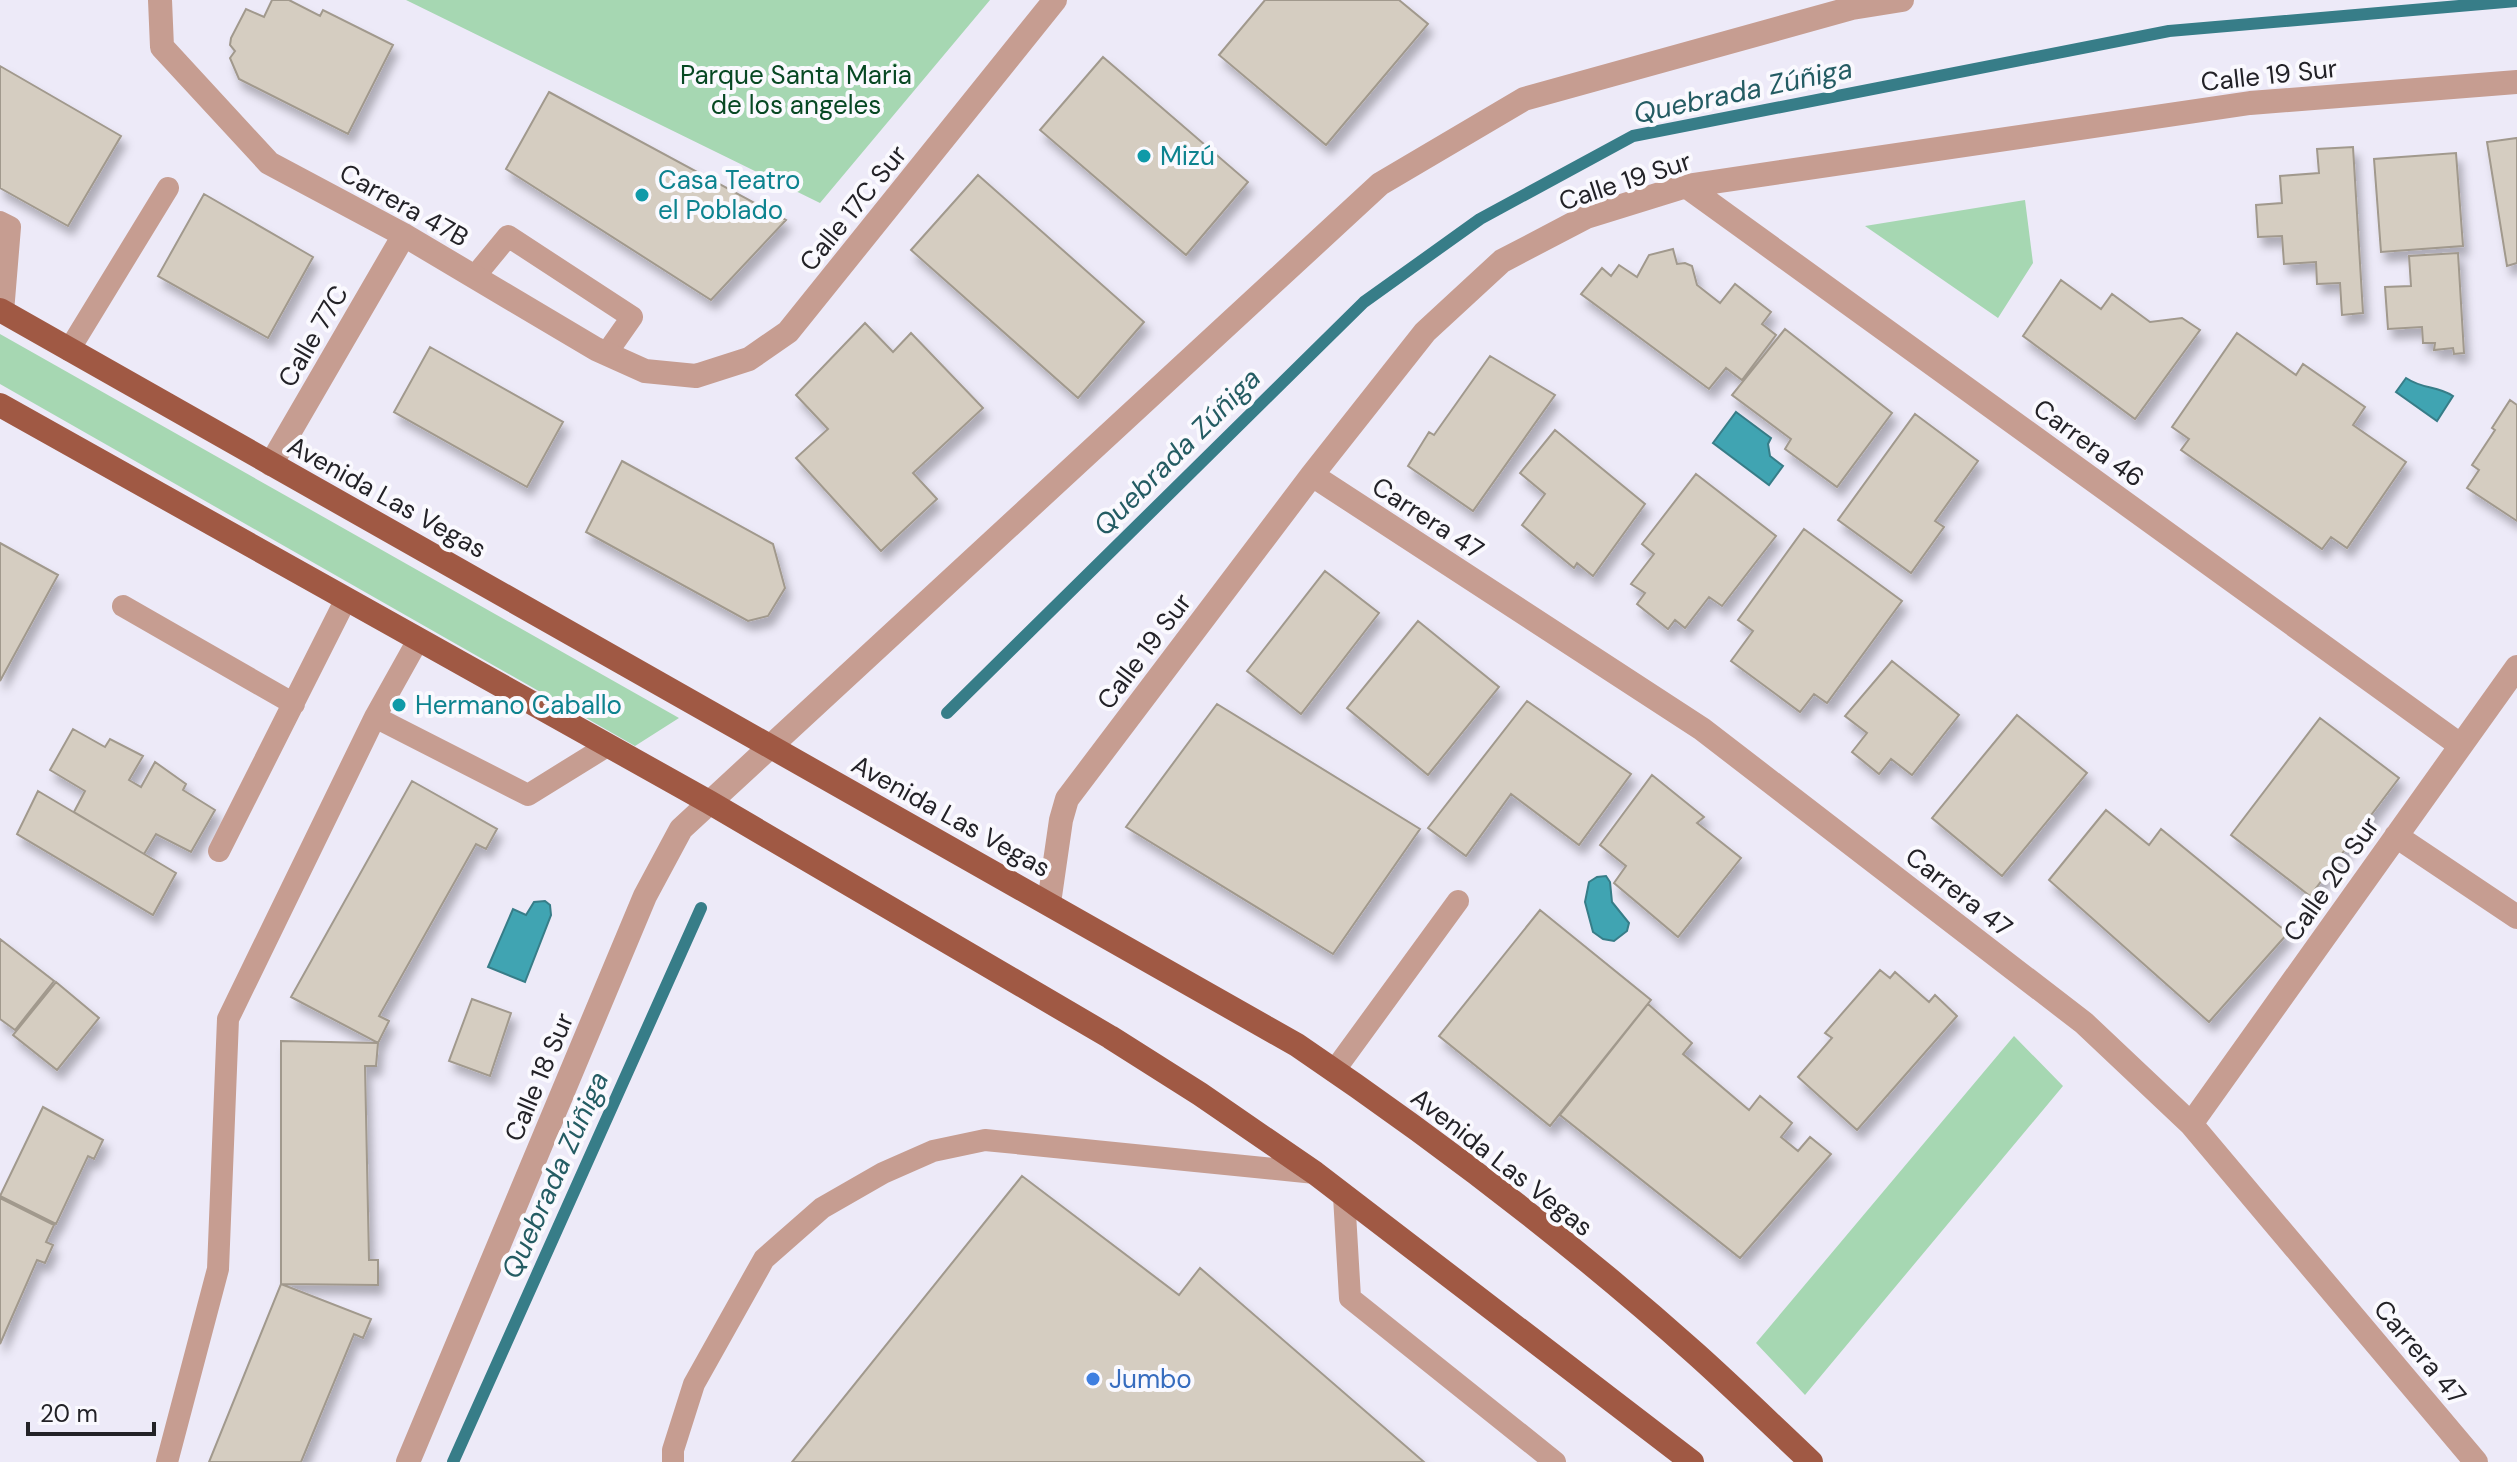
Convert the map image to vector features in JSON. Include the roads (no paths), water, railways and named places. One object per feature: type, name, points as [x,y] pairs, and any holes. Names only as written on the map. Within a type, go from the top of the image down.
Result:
[{"type":"main road","name":"Avenida Las Vegas","points":[[2,311],[1245,1014],[1413,1127],[1625,1294],[1695,1353],[1811,1462]]},
{"type":"main road","points":[[0,405],[709,802],[1110,1037],[1315,1173],[1692,1462]]},
{"type":"street","name":"Carrera 47B","points":[[160,0],[162,47],[269,163],[404,235],[606,354],[645,371],[696,376]]},
{"type":"street","name":"Calle 17C Sur","points":[[696,376],[749,359],[788,332],[1055,0]]},
{"type":"street","points":[[771,746],[1380,184],[1524,99],[1850,4],[1902,0]]},
{"type":"street","name":"Calle 19 Sur","points":[[1049,903],[1067,799],[1312,475],[1425,332],[1502,261],[1586,217],[1686,186],[2250,103],[2517,82]]},
{"type":"street","name":"Carrera 46","points":[[1686,186],[2460,745]]},
{"type":"street","name":"Calle 77C","points":[[271,464],[404,235]]},
{"type":"street","name":"Carrera 47","points":[[1312,475],[1702,729],[2084,1023],[2191,1124],[2476,1462]]},
{"type":"street","name":"Calle 20 Sur","points":[[2191,1124],[2517,667]]},
{"type":"street","name":"Calle 18 Sur","points":[[408,1462],[645,896],[681,829],[771,746]]},
{"type":"street","points":[[2396,836],[2517,917]]},
{"type":"lane","points":[[69,350],[168,188]]},
{"type":"lane","points":[[0,222],[10,227],[2,311]]},
{"type":"lane","points":[[475,276],[508,236],[632,317],[606,354]]},
{"type":"lane","points":[[219,851],[346,599]]},
{"type":"lane","points":[[123,606],[294,704]]},
{"type":"lane","points":[[167,1462],[218,1269],[228,1019],[375,717],[418,640]]},
{"type":"lane","points":[[375,717],[528,795],[607,746]]},
{"type":"lane","points":[[1334,1071],[1458,901]]},
{"type":"lane","points":[[673,1462],[673,1450],[694,1384],[764,1259],[822,1208],[883,1173],[933,1151],[985,1140],[1315,1173]]},
{"type":"lane","points":[[1344,1196],[1350,1298],[1555,1462]]},
{"type":"water","points":[[2406,378],[2453,396],[2437,421],[2396,392]]},
{"type":"water","points":[[1736,412],[1771,438],[1768,444],[1770,456],[1783,466],[1769,485],[1713,443]]},
{"type":"water","points":[[1606,876],[1610,882],[1612,902],[1629,923],[1627,931],[1614,941],[1603,939],[1593,932],[1585,902],[1589,882]]},
{"type":"water","points":[[545,901],[550,905],[551,915],[525,982],[488,967],[513,909],[526,915],[534,902]]},
{"type":"waterway","name":"Quebrada Zúñiga","points":[[947,713],[1364,302],[1480,219],[1633,136],[2169,31],[2517,1]]},
{"type":"waterway","name":"Quebrada Zúñiga","points":[[453,1462],[701,908]]},
{"type":"place","name":"Mizú","points":[[1144,156]]},
{"type":"place","name":"Casa Teatro el Poblado","points":[[642,195]]},
{"type":"place","name":"Hermano Caballo","points":[[399,705]]},
{"type":"place","name":"Jumbo","points":[[1093,1379]]},
{"type":"park label","name":"Parque Santa Maria de los angeles","points":[[796,90]]}]
